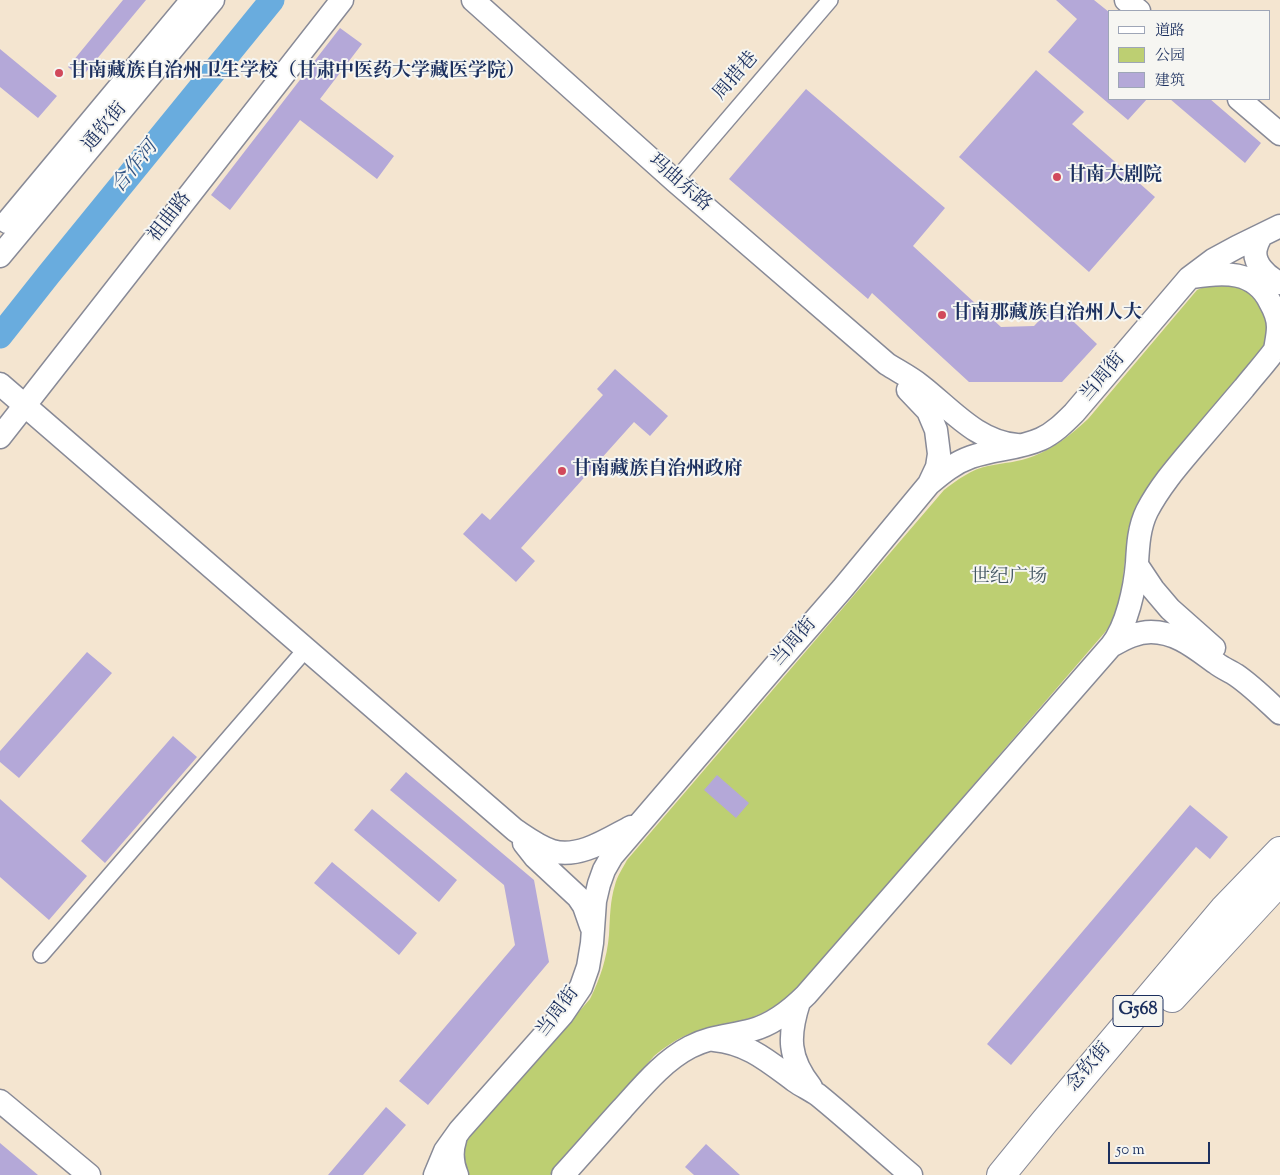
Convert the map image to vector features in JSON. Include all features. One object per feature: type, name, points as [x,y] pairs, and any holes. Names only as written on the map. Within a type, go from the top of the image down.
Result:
[{"type":"highway","name":"念钦街","points":[[1001,1175],[1224,909],[1280,851]]},
{"type":"highway","name":"念钦街","points":[[1023,1175],[1088,1092],[1280,881]]},
{"type":"main road","points":[[0,231],[192,0]]},
{"type":"main road","name":"通钦街","points":[[0,256],[213,0]]},
{"type":"main road","name":"祖曲路","points":[[0,437],[342,0]]},
{"type":"main road","name":"玛曲东路","points":[[473,0],[675,181],[887,364]]},
{"type":"main road","points":[[1126,0],[1138,10]]},
{"type":"main road","points":[[1240,100],[1280,134]]},
{"type":"main road","points":[[1270,231],[1255,250],[1256,259],[1264,271],[1280,283]]},
{"type":"main road","name":"当周街","points":[[435,1175],[445,1151],[460,1130],[562,1015],[581,987],[588,967],[593,935],[595,901],[599,884],[612,856],[842,589],[929,484],[943,472],[965,459],[1024,445],[1042,439],[1052,433],[1074,413],[1189,278],[1213,260],[1270,231]]},
{"type":"main road","points":[[563,1175],[654,1074],[672,1059],[689,1048],[707,1040],[753,1030],[784,1014],[800,1002],[1116,640],[1130,606],[1141,528],[1146,513],[1172,473],[1278,347],[1278,327],[1274,309],[1266,293],[1253,282],[1237,275],[1225,273],[1212,273],[1189,278]]},
{"type":"main road","points":[[887,364],[919,384],[984,436],[1009,444],[1024,445]]},
{"type":"main road","points":[[887,364],[911,394],[928,411],[936,430],[939,454],[937,467],[929,484]]},
{"type":"main road","points":[[4,387],[515,830],[551,851],[565,854],[603,842],[641,821]]},
{"type":"main road","points":[[1137,565],[1153,590],[1170,609],[1209,643],[1224,658],[1237,676]]},
{"type":"main road","points":[[1111,646],[1128,637],[1150,632],[1172,636],[1186,642],[1237,676],[1280,713]]},
{"type":"main road","points":[[515,830],[530,850],[578,897],[588,914],[593,935]]},
{"type":"main road","points":[[800,1002],[796,1012],[792,1035],[793,1057],[798,1070],[816,1094]]},
{"type":"main road","points":[[707,1040],[731,1043],[755,1052],[816,1094],[911,1175]]},
{"type":"main road","points":[[0,1101],[89,1175]]},
{"type":"main road","points":[[456,1175],[452,1153],[454,1142],[460,1130]]},
{"type":"street","name":"周措巷","points":[[675,181],[830,0]]},
{"type":"street","points":[[41,955],[306,649]]},
{"type":"green space","name":"世纪广场","points":[[1229,282],[1256,295],[1269,320],[1264,348],[1155,476],[1140,500],[1129,526],[1118,607],[1106,631],[801,985],[790,995],[753,1017],[692,1033],[677,1040],[654,1056],[550,1175],[467,1175],[463,1156],[469,1137],[590,999],[600,976],[607,952],[613,891],[617,878],[627,860],[944,490],[970,472],[988,466],[1017,461],[1041,453],[1076,430],[1088,419],[1197,290],[1211,284]]},
{"type":"building","points":[[123,0],[146,0],[81,78],[68,67]]},
{"type":"building","points":[[1056,0],[1094,0],[1108,11],[1108,100],[1146,100],[1128,120],[1048,52],[1077,19]]},
{"type":"building","points":[[340,28],[362,44],[320,99],[394,156],[377,179],[300,120],[230,210],[211,195]]},
{"type":"building","points":[[0,49],[57,96],[38,118],[0,87]]},
{"type":"building","name":"甘南大剧院","points":[[1036,70],[1084,112],[1072,124],[1155,197],[1089,272],[959,157]]},
{"type":"building","points":[[806,89],[945,208],[913,246],[1001,327],[1034,326],[1055,304],[1097,344],[1062,382],[969,382],[872,293],[868,299],[729,179]]},
{"type":"building","points":[[1171,100],[1211,100],[1261,143],[1245,163]]},
{"type":"building","name":"甘南藏族自治州政府","points":[[615,369],[668,416],[650,436],[634,422],[521,548],[535,561],[516,582],[463,534],[482,513],[490,520],[603,395],[597,389]]},
{"type":"building","points":[[87,652],[112,673],[19,778],[0,762],[0,751]]},
{"type":"building","points":[[173,736],[197,757],[105,863],[81,841]]},
{"type":"building","points":[[406,772],[534,880],[549,962],[428,1105],[399,1081],[515,945],[504,885],[390,790]]},
{"type":"building","points":[[717,775],[749,803],[736,818],[704,790]]},
{"type":"building","points":[[0,799],[87,876],[49,920],[0,877]]},
{"type":"building","points":[[1190,805],[1228,837],[1210,859],[1196,847],[1011,1065],[987,1044]]},
{"type":"building","points":[[372,809],[457,880],[439,902],[354,830]]},
{"type":"building","points":[[332,862],[417,933],[399,955],[314,883]]},
{"type":"building","points":[[386,1107],[406,1125],[363,1175],[328,1175]]},
{"type":"building","points":[[0,1143],[38,1175],[0,1175]]},
{"type":"building","points":[[706,1144],[740,1175],[694,1175],[685,1167]]},
{"type":"waterway","name":"合作河","points":[[0,336],[272,0]]},
{"type":"place","name":"甘南藏族自治州卫生学校（甘肃中医药大学藏医学院）","points":[[59,73]]},
{"type":"place","name":"甘南大剧院","points":[[1057,177]]},
{"type":"place","name":"甘南那藏族自治州人大","points":[[942,315]]},
{"type":"place","name":"甘南藏族自治州政府","points":[[562,471]]}]
